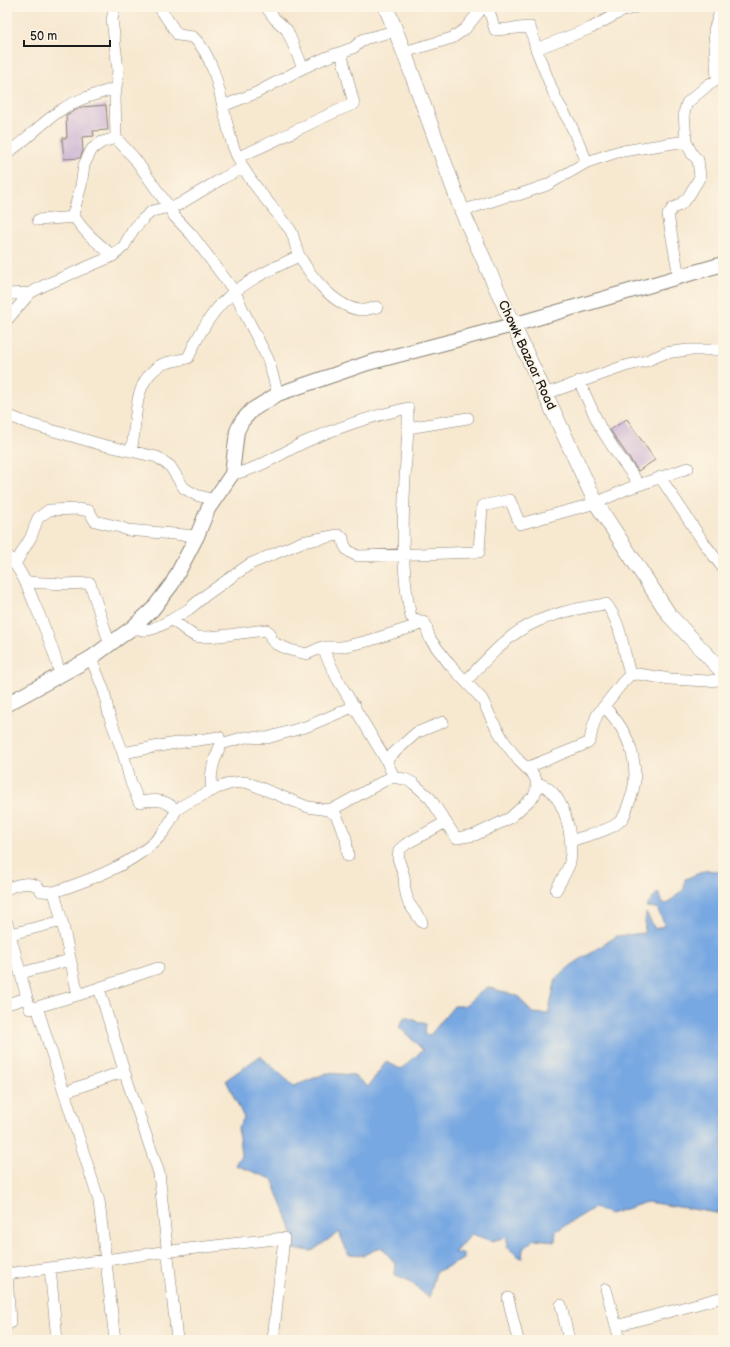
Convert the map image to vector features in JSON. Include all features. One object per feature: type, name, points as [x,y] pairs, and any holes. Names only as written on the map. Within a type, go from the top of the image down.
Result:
[{"type":"main road","name":"Chowk Bazaar Road","points":[[386,7],[404,52],[462,212],[596,503],[670,616],[723,674]]},
{"type":"street","points":[[115,7],[112,19],[118,70],[115,109],[116,138],[135,159],[174,216],[192,235],[236,292],[244,312],[268,359],[278,394]]},
{"type":"street","points":[[159,7],[178,35],[193,37],[204,50],[214,75],[228,129],[243,168],[256,188],[292,232],[299,256],[316,282],[342,303],[353,308],[362,310],[377,307]]},
{"type":"street","points":[[266,7],[275,19],[287,30],[303,68]]},
{"type":"street","points":[[404,52],[452,38],[464,29],[483,7]]},
{"type":"street","points":[[488,7],[495,30],[530,27],[536,49],[556,99],[570,123],[588,162]]},
{"type":"street","points":[[536,49],[591,28],[620,12],[636,7]]},
{"type":"street","points":[[679,277],[668,215],[673,208],[680,205],[688,197],[700,177],[698,160],[692,154],[686,141],[684,113],[687,103],[709,84],[720,79],[714,30],[720,7]]},
{"type":"street","points":[[223,106],[256,93],[303,68],[353,48],[364,39],[395,31]]},
{"type":"street","points":[[238,157],[266,146],[331,113],[354,104],[340,52]]},
{"type":"street","points":[[7,153],[17,147],[51,116],[62,109],[90,96],[116,88]]},
{"type":"street","points":[[113,256],[93,239],[73,214],[81,186],[84,165],[92,149],[102,142],[116,138]]},
{"type":"street","points":[[462,212],[507,196],[518,195],[548,184],[588,162],[617,152],[686,141]]},
{"type":"street","points":[[7,320],[30,293],[113,256],[124,246],[133,230],[142,219],[152,211],[178,205],[223,178],[243,168]]},
{"type":"street","points":[[38,220],[75,217]]},
{"type":"street","points":[[131,451],[139,395],[148,375],[162,364],[188,358],[203,329],[216,310],[253,279],[299,256]]},
{"type":"street","points":[[7,704],[91,658],[132,628],[152,610],[172,584],[197,536],[208,509],[232,474],[237,431],[242,421],[252,410],[278,394],[368,363],[513,325],[723,264]]},
{"type":"street","points":[[7,294],[30,293]]},
{"type":"street","points":[[545,394],[579,381],[625,366],[646,361],[666,353],[688,350],[723,350]]},
{"type":"street","points":[[579,381],[600,427],[639,484]]},
{"type":"street","points":[[232,474],[244,472],[306,442],[354,422],[408,408],[404,498],[404,554],[406,588],[411,617],[425,623]]},
{"type":"street","points":[[7,415],[30,424],[103,445],[157,457],[170,466],[184,488],[214,500]]},
{"type":"street","points":[[408,428],[468,418]]},
{"type":"street","points":[[132,628],[143,632],[156,628],[189,609],[250,564],[302,542],[338,535],[343,538],[343,544],[352,554],[368,556],[479,552],[482,506],[510,500],[520,524],[596,503],[639,484],[688,468]]},
{"type":"street","points":[[660,477],[704,543],[723,568]]},
{"type":"street","points":[[15,564],[31,536],[38,518],[49,510],[79,509],[89,512],[95,521],[127,530],[197,536]]},
{"type":"street","points":[[7,555],[15,564],[26,582],[45,628],[60,674]]},
{"type":"street","points":[[26,582],[63,584],[90,583],[110,645]]},
{"type":"street","points":[[466,681],[495,650],[513,635],[528,626],[554,614],[580,607],[606,604],[611,610],[618,626],[630,675]]},
{"type":"street","points":[[171,620],[178,623],[195,636],[208,637],[266,630],[270,633],[271,639],[276,644],[290,650],[307,654],[322,647],[341,647],[368,641],[425,623]]},
{"type":"street","points":[[328,810],[337,807],[391,777],[404,779],[424,792],[430,798],[456,838],[475,835],[510,818],[534,796],[537,788],[533,774],[513,754],[504,741],[482,699],[450,665],[430,640],[425,623]]},
{"type":"street","points":[[322,647],[338,680],[355,706],[394,777]]},
{"type":"street","points":[[91,658],[104,691],[131,783],[139,802],[157,800],[169,804],[176,810]]},
{"type":"street","points":[[526,768],[588,743],[598,715],[630,675],[638,674],[670,679],[708,681],[718,680],[723,674]]},
{"type":"street","points":[[221,744],[245,737],[267,738],[308,726],[355,706]]},
{"type":"street","points":[[571,841],[599,832],[614,825],[622,818],[633,793],[635,779],[633,755],[626,735],[615,717],[604,706]]},
{"type":"street","points":[[386,760],[416,733],[443,722]]},
{"type":"street","points":[[123,753],[219,737],[221,744],[212,768],[212,790]]},
{"type":"street","points":[[7,889],[21,884],[32,884],[39,886],[41,891],[54,892],[87,881],[123,864],[148,848],[162,834],[176,810],[212,790],[232,782],[246,782],[308,807],[328,810],[336,815],[346,838],[348,856]]},
{"type":"street","points":[[536,783],[543,784],[553,792],[563,809],[571,832],[570,864],[556,890]]},
{"type":"street","points":[[422,922],[408,902],[404,876],[398,858],[399,850],[406,844],[446,822]]},
{"type":"street","points":[[54,892],[62,921],[78,995]]},
{"type":"street","points":[[11,934],[62,921]]},
{"type":"street","points":[[7,923],[30,1009],[78,995],[158,968]]},
{"type":"street","points":[[21,973],[70,960]]},
{"type":"street","points":[[99,988],[124,1071],[159,1172],[177,1340]]},
{"type":"street","points":[[7,1004],[27,998]]},
{"type":"street","points":[[37,1007],[99,1201],[107,1260],[115,1340]]},
{"type":"street","points":[[65,1092],[124,1071]]},
{"type":"street","points":[[7,1274],[167,1251],[284,1238],[273,1340]]},
{"type":"street","points":[[50,1268],[57,1340]]},
{"type":"street","points":[[7,1270],[10,1323],[7,1325]]},
{"type":"street","points":[[606,1289],[620,1340]]},
{"type":"street","points":[[616,1326],[723,1297]]},
{"type":"street","points":[[508,1298],[518,1340]]},
{"type":"street","points":[[561,1305],[569,1340]]},
{"type":"water","points":[[707,870],[723,872],[723,1214],[647,1202],[610,1214],[594,1208],[556,1231],[555,1241],[534,1239],[523,1249],[522,1259],[507,1247],[507,1237],[492,1241],[471,1234],[454,1253],[464,1254],[464,1259],[436,1272],[429,1298],[409,1281],[394,1274],[395,1263],[381,1247],[364,1255],[348,1254],[339,1232],[312,1251],[291,1249],[293,1233],[272,1179],[235,1165],[241,1155],[238,1128],[244,1118],[226,1080],[260,1056],[294,1086],[327,1073],[353,1075],[368,1087],[386,1062],[401,1069],[423,1050],[399,1027],[405,1017],[426,1024],[425,1034],[430,1035],[454,1006],[464,1006],[487,987],[518,996],[532,1013],[548,1014],[556,978],[573,964],[617,936],[644,933],[646,912],[655,929],[665,925],[657,908],[646,907],[658,892],[662,903],[667,904],[684,889],[685,879]]},
{"type":"building","points":[[106,105],[108,130],[93,131],[94,136],[82,137],[83,151],[80,158],[64,159],[62,138],[67,138],[66,115],[82,107]]},
{"type":"building","points":[[627,419],[655,460],[638,471],[610,430]]}]
